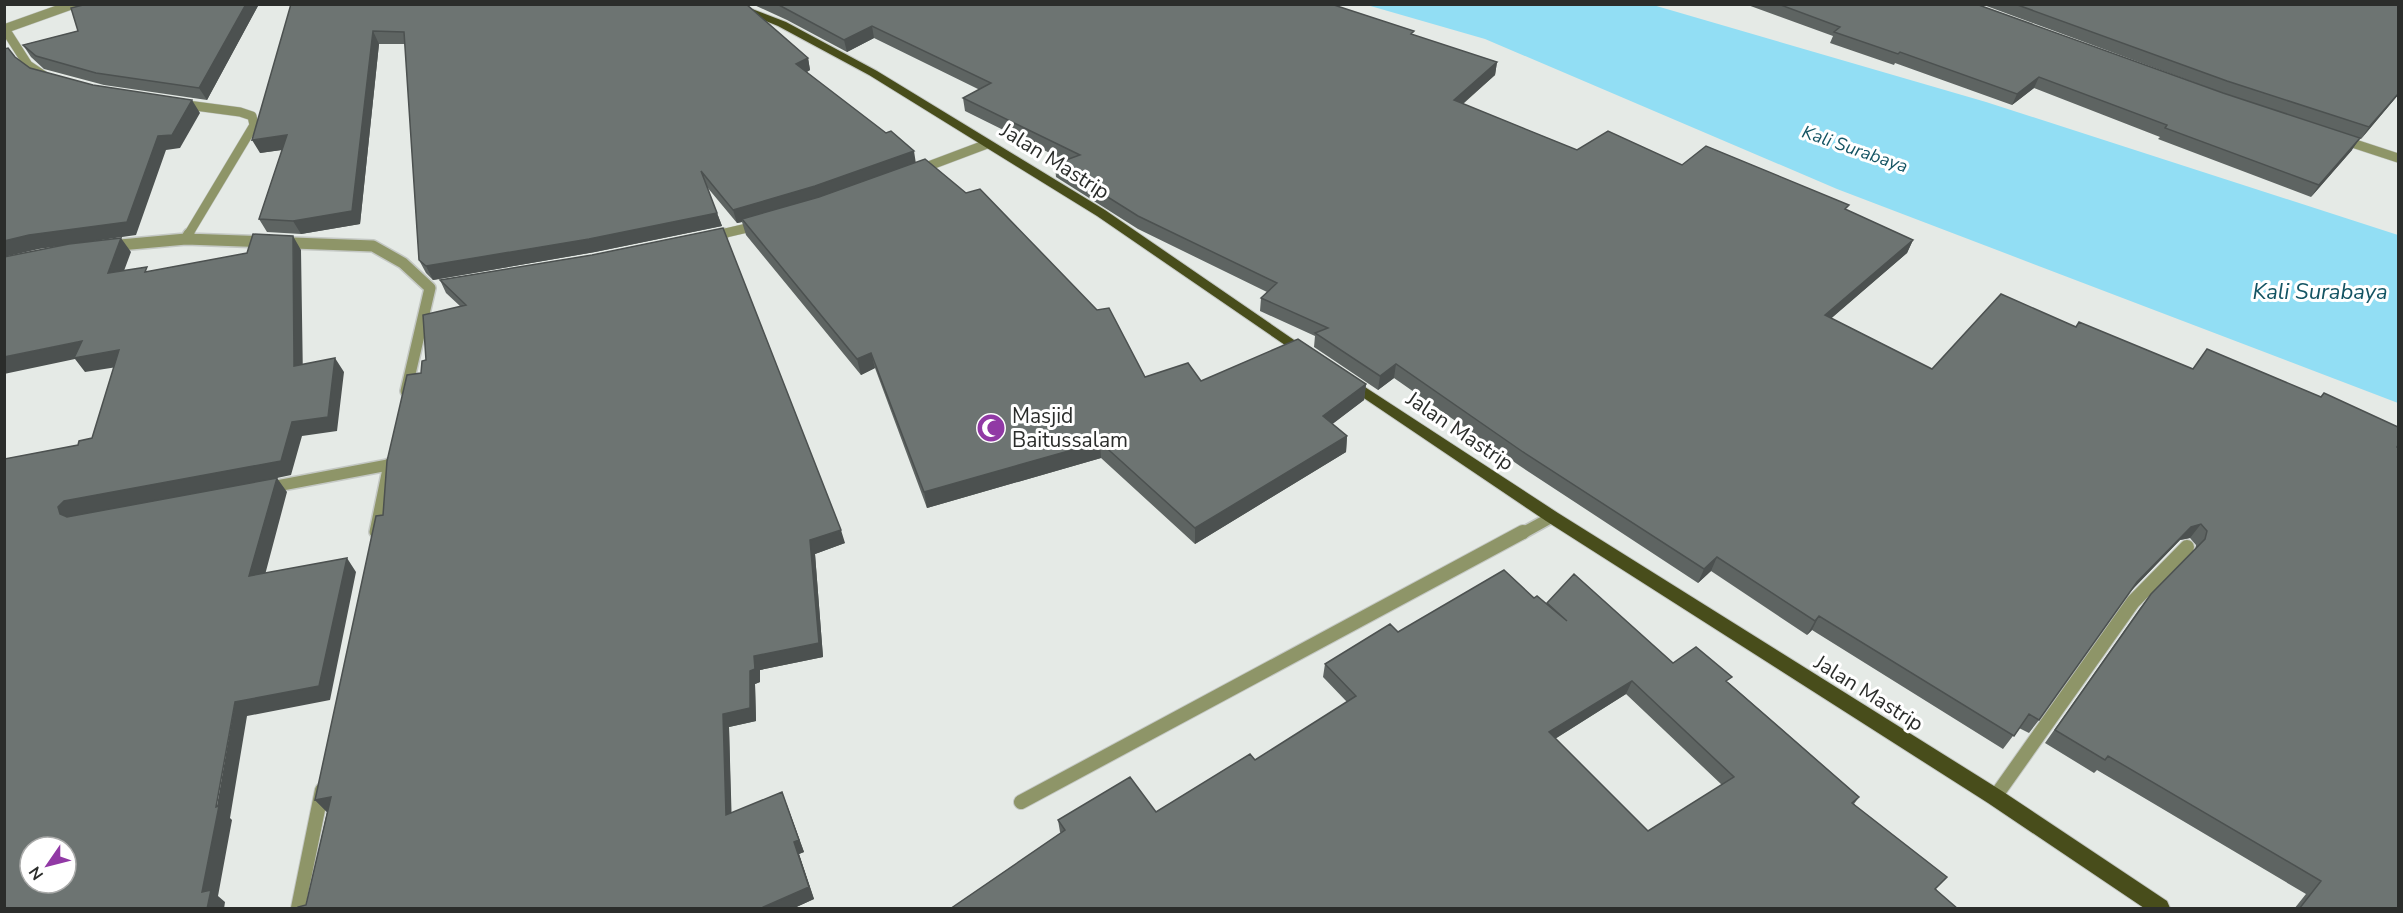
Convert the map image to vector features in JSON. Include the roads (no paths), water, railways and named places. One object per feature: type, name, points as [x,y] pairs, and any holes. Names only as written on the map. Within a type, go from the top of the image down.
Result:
[{"type":"main road","name":"Jalan Mastrip","points":[[729,4],[782,24],[873,73],[1101,213],[1316,360]]},
{"type":"main road","name":"Jalan Mastrip","points":[[1336,373],[1552,517],[1995,797],[2160,909]]},
{"type":"street","points":[[52,78],[41,75],[28,65],[5,29],[74,4]]},
{"type":"street","points":[[172,103],[240,112],[252,116],[254,125],[186,239]]},
{"type":"street","points":[[2333,136],[2398,158]]},
{"type":"street","points":[[903,176],[987,144]]},
{"type":"street","points":[[698,240],[773,221]]},
{"type":"street","points":[[92,249],[186,239],[373,246],[403,263],[436,287],[404,399]]},
{"type":"street","points":[[251,491],[390,460],[372,547]]},
{"type":"street","points":[[1021,802],[1552,517]]},
{"type":"street","points":[[1995,797],[2133,602],[2187,547]]},
{"type":"street","points":[[297,909],[324,780]]},
{"type":"water","name":"Kali Surabaya","points":[[1367,5],[1653,5],[1986,102],[2398,235],[2398,403],[1837,189],[1485,39]]},
{"type":"place","name":"Masjid Baitussalam","points":[[991,428]]}]
